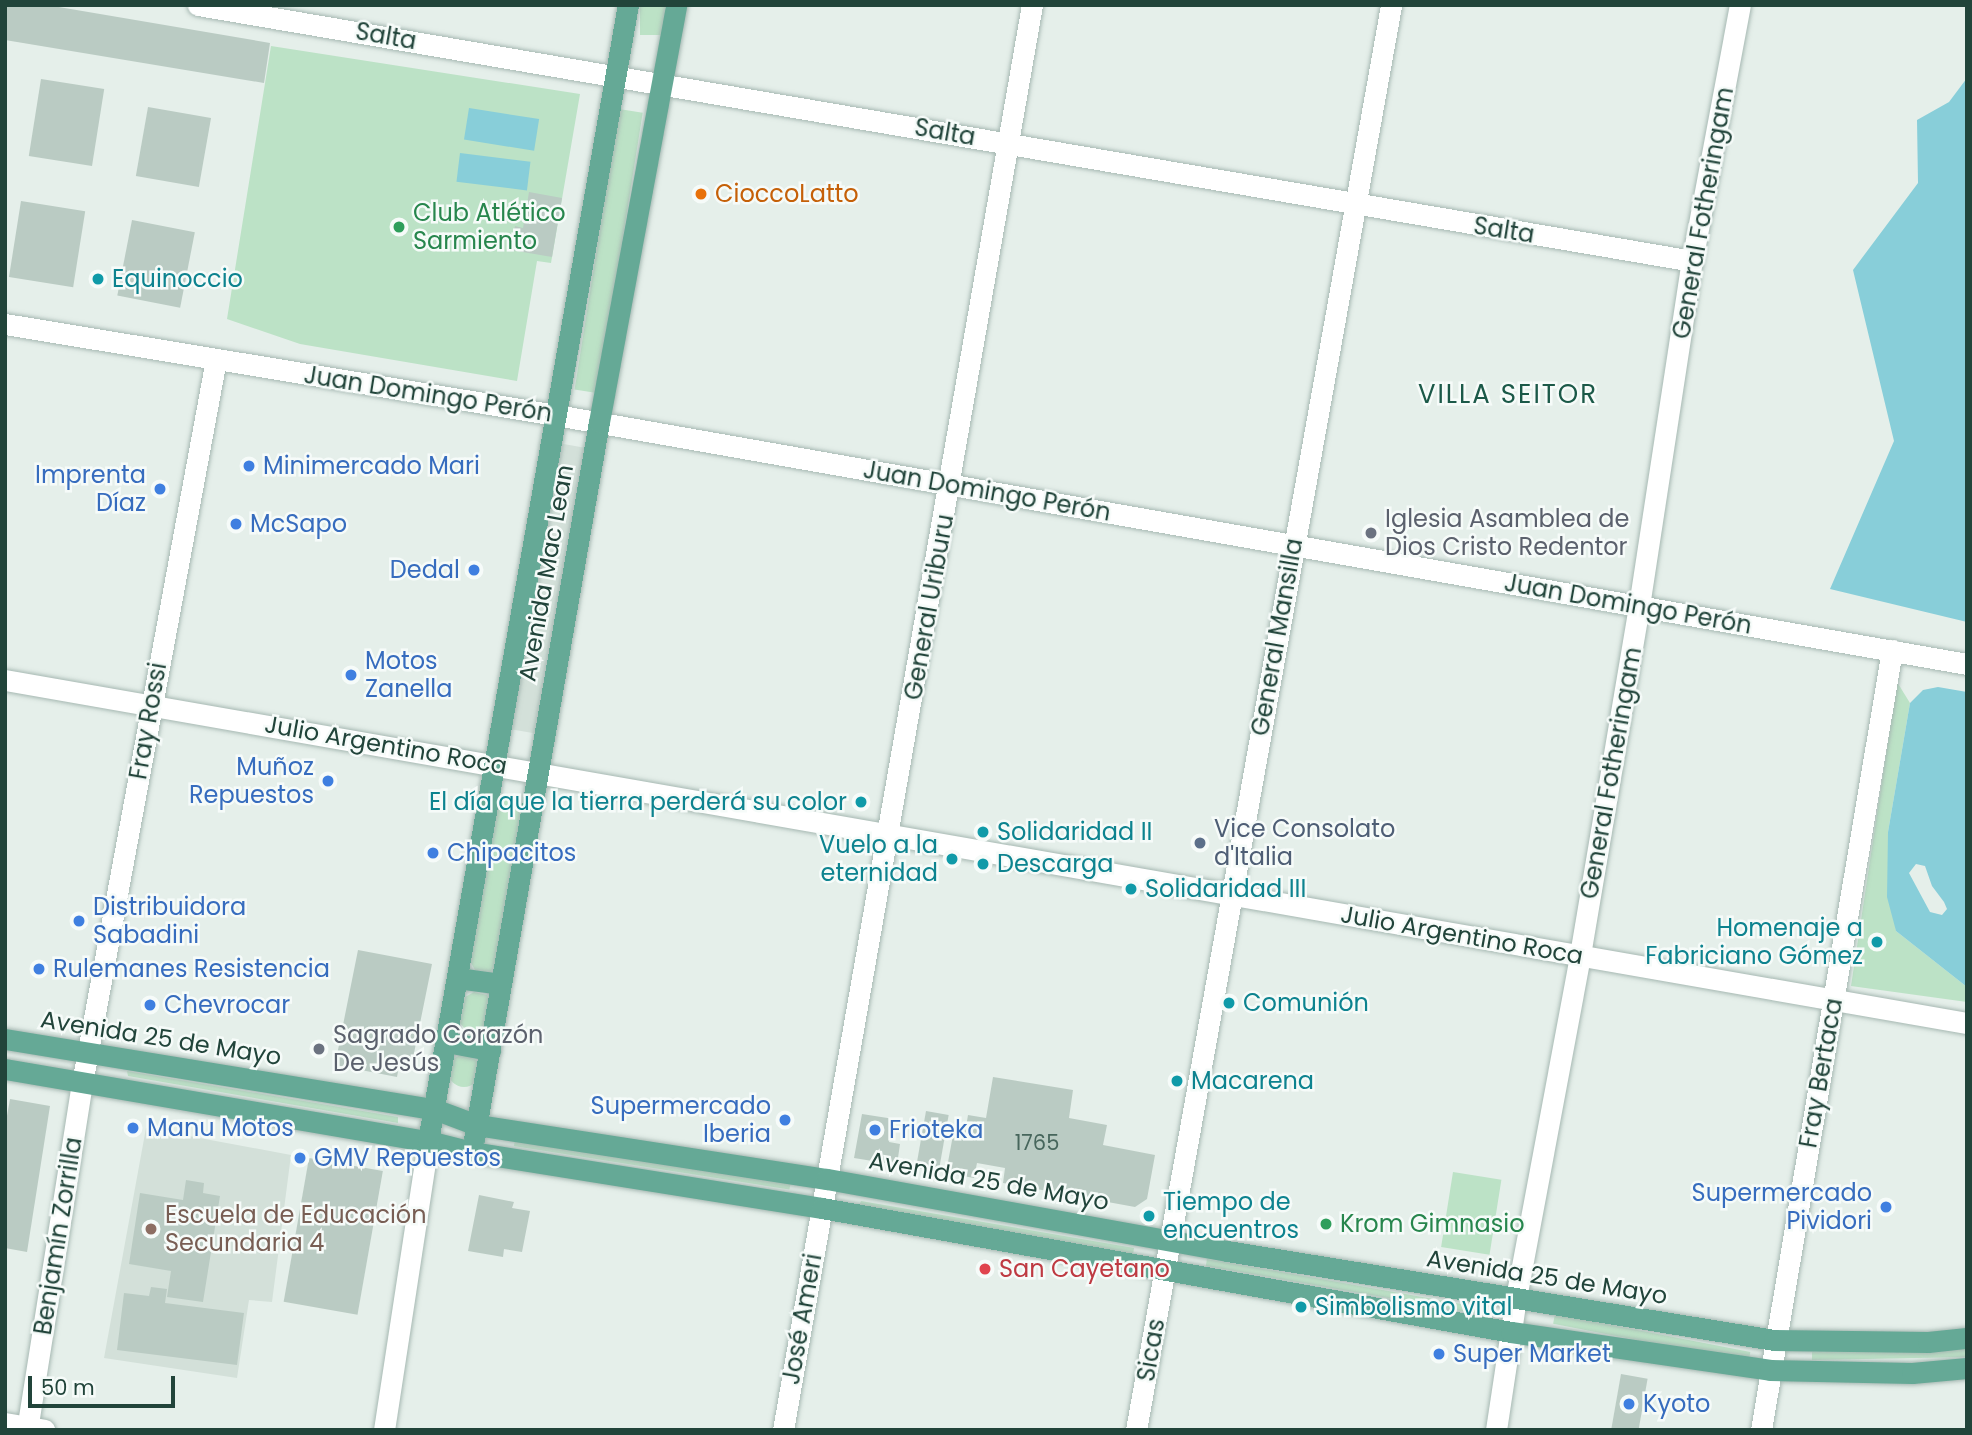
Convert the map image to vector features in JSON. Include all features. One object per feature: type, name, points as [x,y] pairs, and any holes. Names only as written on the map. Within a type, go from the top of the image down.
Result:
[{"type":"main road","name":"Avenida Mac Lean","points":[[428,1141],[628,5]]},
{"type":"main road","name":"Avenida Mac Lean","points":[[472,1152],[598,422],[676,5]]},
{"type":"main road","points":[[457,978],[501,984]]},
{"type":"main road","name":"Avenida 25 de Mayo","points":[[5,1039],[434,1109],[477,1125],[827,1179],[1170,1240],[1774,1340],[1928,1342],[1967,1338]]},
{"type":"main road","points":[[446,1042],[490,1050]]},
{"type":"main road","points":[[5,1069],[428,1141],[472,1152],[822,1208],[1511,1332],[1770,1370],[1912,1373],[1967,1368]]},
{"type":"street","name":"Salta","points":[[198,5],[272,11],[616,75],[1354,205],[1692,261]]},
{"type":"street","name":"General Uriburu","points":[[822,1208],[951,484],[1032,5]]},
{"type":"street","name":"General Mansilla","points":[[1165,1270],[1391,5]]},
{"type":"street","name":"General Fotheringam","points":[[1496,1430],[1516,1298],[1580,955],[1639,606],[1692,261],[1740,5]]},
{"type":"street","name":"Juan Domingo Perón","points":[[5,324],[598,422],[1967,664]]},
{"type":"street","name":"Fray Rossi","points":[[82,1083],[216,359]]},
{"type":"street","name":"Fray Bertaca","points":[[1760,1430],[1892,650]]},
{"type":"street","name":"Julio Argentino Roca","points":[[5,680],[151,703],[1967,1023]]},
{"type":"street","name":"Benjamín Zorrilla","points":[[33,1429],[82,1083]]},
{"type":"street","points":[[384,1430],[428,1141]]},
{"type":"street","name":"José Ameri","points":[[783,1430],[822,1208]]},
{"type":"street","name":"Sicas","points":[[1136,1430],[1165,1270]]},
{"type":"street","points":[[5,1423],[33,1429]]},
{"type":"shaded area","points":[[558,443],[585,448],[534,733],[508,729]]},
{"type":"shaded area","points":[[146,1128],[291,1155],[272,1302],[249,1300],[237,1378],[104,1358]]},
{"type":"green space","points":[[640,5],[665,5],[665,35],[640,35]]},
{"type":"green space","name":"Club Atlético Sarmiento","points":[[271,46],[580,94],[551,263],[537,261],[517,381],[300,344],[227,319]]},
{"type":"green space","points":[[619,109],[643,113],[598,393],[575,390]]},
{"type":"green space","points":[[1897,682],[1910,703],[1888,832],[1896,931],[1967,987],[1967,1002],[1851,986]]},
{"type":"green space","points":[[505,796],[520,801],[523,807],[497,965],[490,972],[475,970],[470,961],[497,803]]},
{"type":"green space","points":[[474,992],[487,995],[492,1004],[487,1024],[478,1031],[466,1030],[460,1023],[465,997]]},
{"type":"green space","points":[[464,1055],[476,1059],[480,1071],[476,1083],[464,1087],[452,1083],[448,1071],[452,1059]]},
{"type":"green space","points":[[127,1071],[398,1117],[398,1123],[128,1076]]},
{"type":"green space","points":[[515,1139],[791,1183],[789,1190],[514,1146]]},
{"type":"green space","points":[[1453,1172],[1501,1180],[1490,1255],[1441,1247]]},
{"type":"green space","points":[[861,1201],[1134,1248],[1133,1255],[859,1206]]},
{"type":"green space","points":[[1207,1259],[1476,1306],[1475,1313],[1206,1266]]},
{"type":"green space","points":[[1555,1314],[1750,1352],[1748,1362],[1553,1324]]},
{"type":"green space","points":[[1967,1347],[1967,1357],[1812,1360],[1812,1352]]},
{"type":"water","points":[[1967,78],[1967,622],[1830,589],[1894,441],[1853,270],[1918,183],[1917,120],[1949,102]]},
{"type":"water","points":[[469,108],[539,119],[534,151],[464,140]]},
{"type":"water","points":[[460,153],[530,162],[527,190],[456,182]]},
{"type":"water","points":[[1938,687],[1967,692],[1967,987],[1896,931],[1887,897],[1888,832],[1910,703],[1923,690]],"holes":[[[1916,864],[1925,866],[1932,886],[1947,909],[1942,915],[1930,912],[1909,873]]]},
{"type":"building","points":[[6,5],[47,5],[270,43],[264,83],[5,40]]},
{"type":"building","points":[[41,79],[104,89],[92,166],[29,156]]},
{"type":"building","points":[[148,107],[211,118],[199,187],[136,176]]},
{"type":"building","points":[[529,192],[562,198],[552,257],[511,250],[515,226],[523,228]]},
{"type":"building","points":[[21,201],[85,211],[73,287],[9,277]]},
{"type":"building","points":[[132,220],[195,232],[180,308],[117,296]]},
{"type":"building","points":[[358,950],[432,964],[411,1068],[399,1066],[397,1077],[335,1065]]},
{"type":"building","points":[[993,1077],[1073,1090],[1069,1118],[1107,1125],[1103,1145],[1155,1155],[1147,1199],[1135,1207],[1003,1183],[1005,1168],[977,1163],[974,1178],[946,1173],[953,1135],[959,1136],[961,1126],[966,1127],[968,1115],[986,1118]]},
{"type":"building","points":[[10,1099],[50,1106],[27,1252],[5,1248],[5,1127]]},
{"type":"building","points":[[926,1111],[949,1115],[939,1172],[916,1168]]},
{"type":"building","name":"Frioteka","points":[[862,1114],[894,1119],[889,1142],[900,1144],[897,1165],[854,1158]]},
{"type":"building","points":[[309,1158],[383,1171],[358,1315],[284,1302]]},
{"type":"building","points":[[186,1180],[204,1183],[203,1193],[220,1196],[203,1302],[167,1297],[171,1271],[129,1264],[140,1193],[183,1200]]},
{"type":"building","points":[[479,1195],[514,1202],[512,1208],[530,1211],[522,1252],[504,1249],[503,1257],[468,1251]]},
{"type":"building","points":[[151,1287],[167,1289],[165,1303],[244,1313],[237,1365],[117,1350],[124,1293],[149,1296]]},
{"type":"building","name":"Kyoto","points":[[1621,1374],[1648,1379],[1639,1430],[1611,1430]]},
{"type":"place","name":"CioccoLatto","points":[[701,194]]},
{"type":"place","name":"Club Atlético Sarmiento","points":[[399,227]]},
{"type":"place","name":"Equinoccio","points":[[98,279]]},
{"type":"place","name":"Minimercado Mari","points":[[249,466]]},
{"type":"place","name":"Imprenta Díaz","points":[[160,489]]},
{"type":"place","name":"McSapo","points":[[236,524]]},
{"type":"place","name":"Iglesia Asamblea de Dios Cristo Redentor","points":[[1371,533]]},
{"type":"place","name":"Dedal","points":[[474,570]]},
{"type":"place","name":"Motos Zanella","points":[[351,675]]},
{"type":"place","name":"Muñoz Repuestos","points":[[328,781]]},
{"type":"place","name":"El día que la tierra perderá su color","points":[[861,802]]},
{"type":"place","name":"Solidaridad II","points":[[983,832]]},
{"type":"place","name":"Vice Consolato d'Italia","points":[[1200,843]]},
{"type":"place","name":"Chipacitos","points":[[433,853]]},
{"type":"place","name":"Vuelo a la eternidad","points":[[952,859]]},
{"type":"place","name":"Descarga","points":[[983,864]]},
{"type":"place","name":"Solidaridad III","points":[[1131,889]]},
{"type":"place","name":"Distribuidora Sabadini","points":[[79,921]]},
{"type":"place","name":"Homenaje a Fabriciano Gómez","points":[[1877,942]]},
{"type":"place","name":"Rulemanes Resistencia","points":[[39,969]]},
{"type":"place","name":"Comunión","points":[[1229,1003]]},
{"type":"place","name":"Chevrocar","points":[[150,1005]]},
{"type":"place","name":"Sagrado Corazón De Jesús","points":[[319,1049]]},
{"type":"place","name":"Macarena","points":[[1177,1081]]},
{"type":"place","name":"Supermercado Iberia","points":[[785,1120]]},
{"type":"place","name":"Manu Motos","points":[[133,1128]]},
{"type":"place","name":"Frioteka","points":[[875,1130]]},
{"type":"place","name":"GMV Repuestos","points":[[300,1158]]},
{"type":"place","name":"Supermercado Pividori","points":[[1886,1207]]},
{"type":"place","name":"Tiempo de encuentros","points":[[1149,1216]]},
{"type":"place","name":"Krom Gimnasio","points":[[1326,1224]]},
{"type":"place","name":"Escuela de Educación Secundaria 4","points":[[151,1229]]},
{"type":"place","name":"San Cayetano","points":[[985,1269]]},
{"type":"place","name":"Simbolismo vital","points":[[1301,1307]]},
{"type":"place","name":"Super Market","points":[[1439,1354]]},
{"type":"place","name":"Kyoto","points":[[1629,1404]]},
{"type":"district","name":"VILLA SEITOR","points":[[1508,395]]}]
